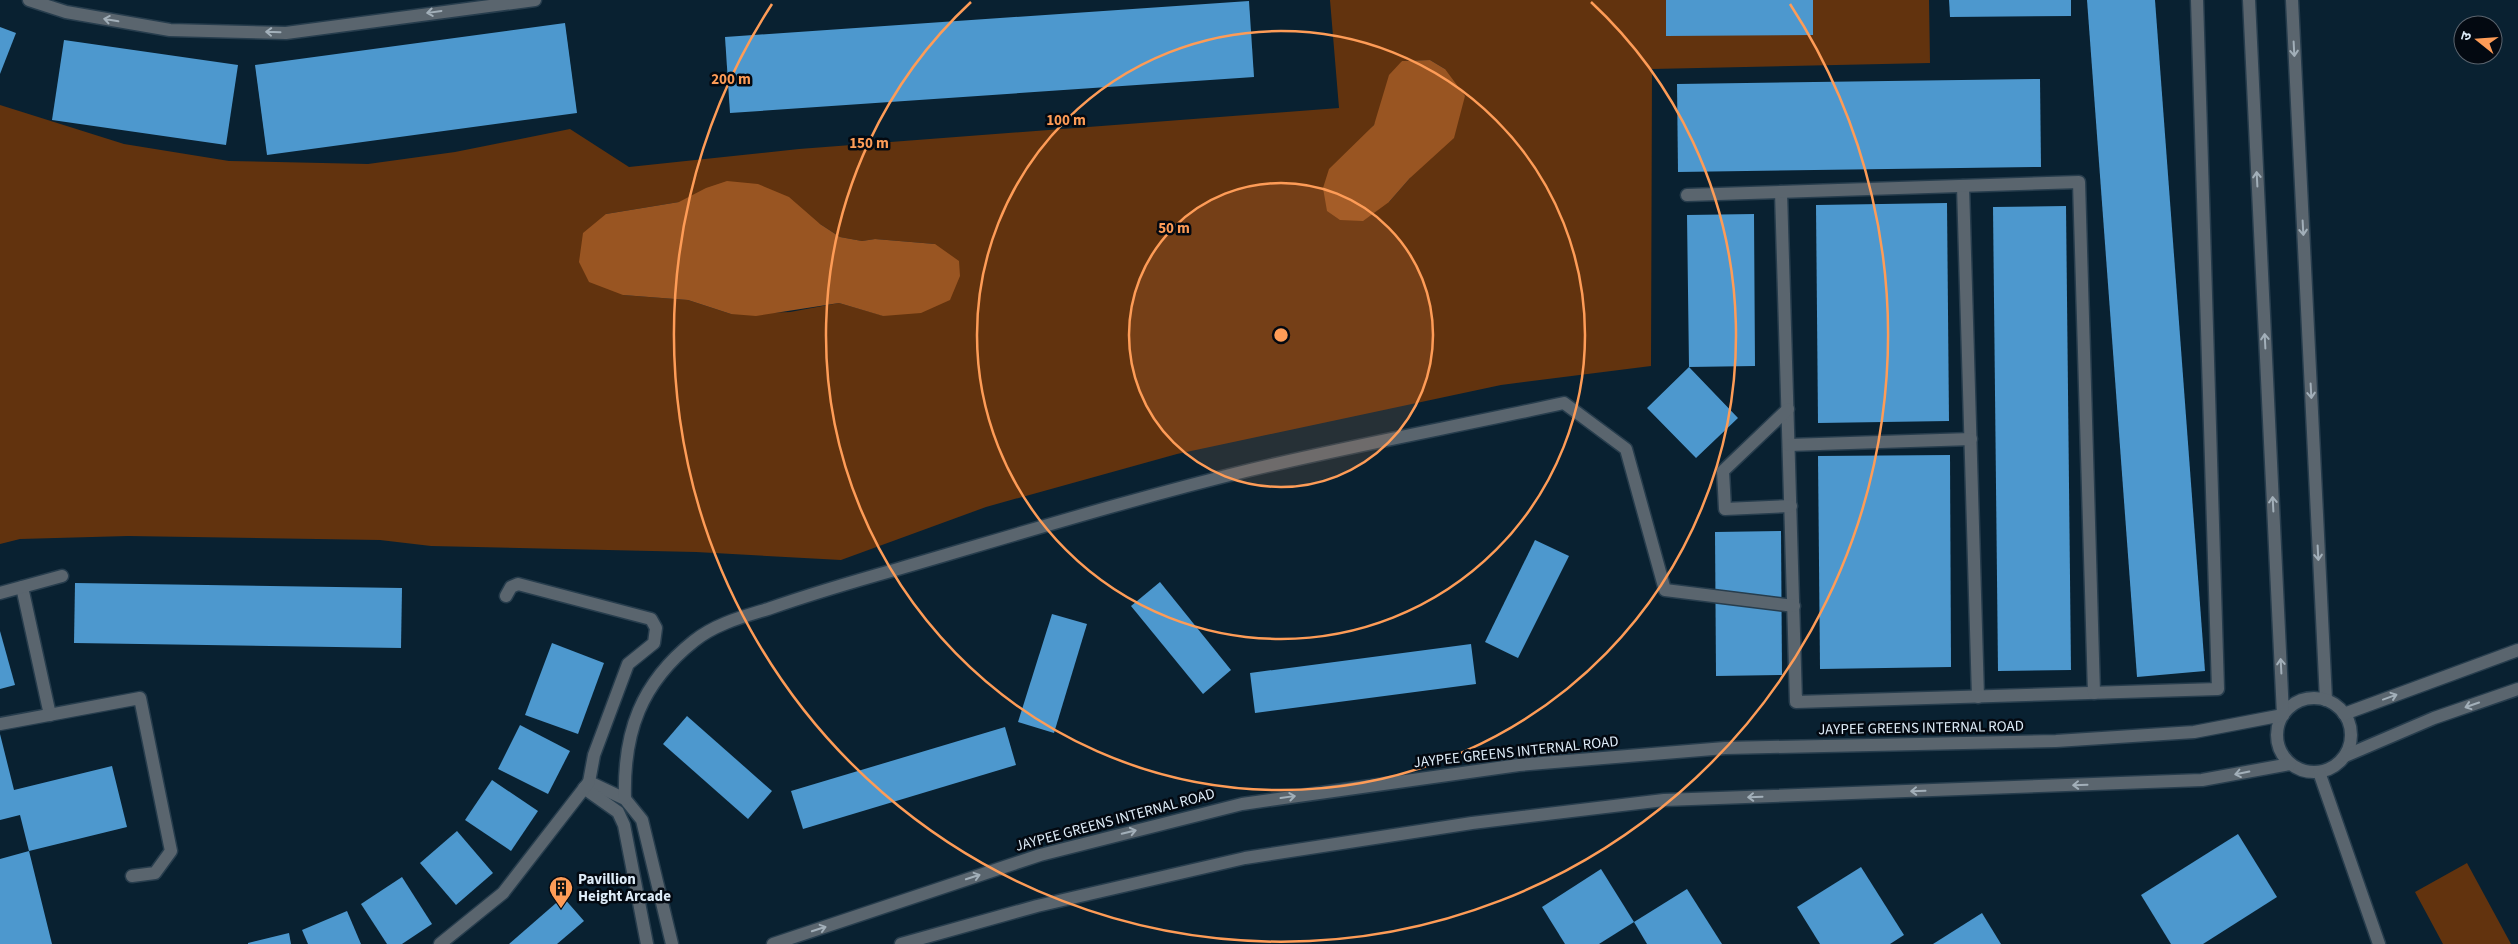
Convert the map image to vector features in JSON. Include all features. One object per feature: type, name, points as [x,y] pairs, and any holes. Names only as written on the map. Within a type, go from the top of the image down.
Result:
[{"type":"street","points":[[29,0],[66,12],[170,30],[286,33],[535,0]]},
{"type":"street","points":[[1781,192],[1796,702],[2218,689],[2197,0]]},
{"type":"street","points":[[2249,0],[2283,714],[2277,735],[2283,756],[2290,764],[2298,769],[2319,772],[2338,764],[2344,756],[2351,734],[2344,714],[2326,700],[2292,0]]},
{"type":"street","points":[[1687,195],[2079,182],[2094,693]]},
{"type":"street","points":[[1963,186],[1978,696]]},
{"type":"street","points":[[625,799],[624,769],[639,710],[647,691],[658,676],[695,640],[721,624],[815,593],[937,557],[1250,470],[1564,403],[1626,449],[1665,590],[1794,606]]},
{"type":"street","points":[[1788,409],[1723,471],[1724,509],[1791,506]]},
{"type":"street","points":[[1789,445],[1971,439]]},
{"type":"street","points":[[0,593],[62,576]]},
{"type":"street","points":[[440,944],[503,893],[587,785],[594,755],[628,664],[654,643],[656,628],[652,619],[518,584],[511,587],[506,596]]},
{"type":"street","points":[[22,587],[50,714]]},
{"type":"street","points":[[2344,714],[2518,650]]},
{"type":"street","points":[[2344,756],[2434,718],[2518,689]]},
{"type":"street","points":[[0,724],[140,698],[171,851],[155,873],[132,876]]},
{"type":"street","name":"JAYPEE GREENS INTERNAL ROAD","points":[[772,944],[1040,855],[1242,804],[1519,765],[1725,748],[2056,741],[2194,732],[2283,714],[2302,700],[2314,698],[2326,700]]},
{"type":"street","points":[[901,944],[1037,906],[1245,858],[1472,823],[1664,800],[2202,780],[2290,764]]},
{"type":"street","points":[[2319,772],[2379,944]]},
{"type":"street","points":[[587,785],[625,799],[642,820],[672,944]]},
{"type":"street","points":[[587,785],[618,812],[624,824],[647,944]]},
{"type":"shaded area","points":[[1330,0],[1929,0],[1930,63],[1652,69],[1651,366],[1501,385],[1177,454],[986,507],[841,560],[696,552],[431,546],[380,540],[128,536],[20,539],[0,544],[0,105],[124,144],[229,161],[368,164],[455,152],[570,129],[629,167],[799,149],[1339,108]],"holes":[[[1430,60],[1445,69],[1410,178],[1389,202],[1360,141],[1374,125],[1402,61]],[[679,202],[820,224],[840,237],[862,241],[875,239],[935,244],[884,316],[839,303],[790,312],[731,314],[688,300],[623,295],[606,214]]]},
{"type":"shaded area","points":[[1430,60],[1445,69],[1465,96],[1454,138],[1410,178],[1389,202],[1363,221],[1340,220],[1327,211],[1323,188],[1329,169],[1374,125],[1389,75],[1402,61]]},
{"type":"shaded area","points":[[727,181],[758,184],[789,197],[820,224],[840,237],[862,241],[875,239],[935,244],[959,261],[960,276],[950,300],[921,313],[883,316],[839,303],[756,316],[731,314],[688,300],[623,295],[589,282],[579,262],[583,233],[606,214],[679,202],[706,188]]},
{"type":"shaded area","points":[[2467,863],[2511,944],[2443,944],[2415,892]]},
{"type":"building","points":[[1666,0],[1813,0],[1813,35],[1666,36]]},
{"type":"building","points":[[1949,0],[2071,0],[2071,16],[1950,17]]},
{"type":"building","points":[[2087,0],[2155,0],[2205,671],[2137,677]]},
{"type":"building","points":[[1249,1],[1254,77],[730,113],[725,37]]},
{"type":"building","points":[[565,23],[577,113],[267,155],[255,65]]},
{"type":"building","points":[[0,27],[16,33],[0,74]]},
{"type":"building","points":[[64,40],[238,65],[226,145],[52,120]]},
{"type":"building","points":[[2040,79],[2041,167],[1678,172],[1677,84]]},
{"type":"building","points":[[1947,203],[1949,421],[1818,423],[1816,205]]},
{"type":"building","points":[[2066,206],[2071,670],[1998,671],[1993,207]]},
{"type":"building","points":[[1754,214],[1755,366],[1689,367],[1687,215]]},
{"type":"building","points":[[1689,367],[1738,418],[1696,458],[1647,408]]},
{"type":"building","points":[[1950,455],[1951,667],[1820,669],[1818,456]]},
{"type":"building","points":[[1781,531],[1782,675],[1716,676],[1715,532]]},
{"type":"building","points":[[1535,540],[1569,556],[1518,658],[1485,642]]},
{"type":"building","points":[[1160,582],[1231,670],[1203,694],[1131,606]]},
{"type":"building","points":[[75,583],[402,588],[401,648],[74,643]]},
{"type":"building","points":[[1052,614],[1087,624],[1054,733],[1018,722]]},
{"type":"building","points":[[0,631],[15,685],[0,689]]},
{"type":"building","points":[[552,643],[604,663],[578,734],[525,715]]},
{"type":"building","points":[[1471,644],[1476,684],[1255,713],[1250,673]]},
{"type":"building","points":[[687,716],[772,791],[748,819],[663,744]]},
{"type":"building","points":[[520,725],[570,751],[548,794],[498,769]]},
{"type":"building","points":[[1005,727],[1016,765],[803,829],[791,791]]},
{"type":"building","points":[[0,734],[14,790],[112,766],[127,827],[29,851],[20,815],[0,820]]},
{"type":"building","points":[[492,780],[538,811],[511,851],[465,820]]},
{"type":"building","points":[[457,831],[493,873],[456,905],[420,863]]},
{"type":"building","points":[[2238,834],[2277,897],[2203,944],[2171,944],[2141,895]]},
{"type":"building","points":[[29,851],[52,944],[0,944],[0,859]]},
{"type":"building","points":[[1861,867],[1904,935],[1890,944],[1820,944],[1797,907]]},
{"type":"building","points":[[1601,869],[1634,922],[1599,944],[1565,944],[1542,907]]},
{"type":"building","points":[[402,877],[432,924],[402,944],[387,944],[361,904]]},
{"type":"building","points":[[1687,889],[1722,944],[1647,944],[1634,922]]},
{"type":"building","name":"Pavillion Height Arcade","points":[[563,897],[584,921],[557,944],[509,944]]},
{"type":"building","points":[[347,911],[361,944],[308,944],[302,930]]},
{"type":"building","points":[[1982,913],[2001,944],[1933,944]]},
{"type":"building","points":[[289,933],[291,944],[248,944],[248,943]]},
{"type":"place","name":"Pavillion Height Arcade","points":[[561,909]]}]
